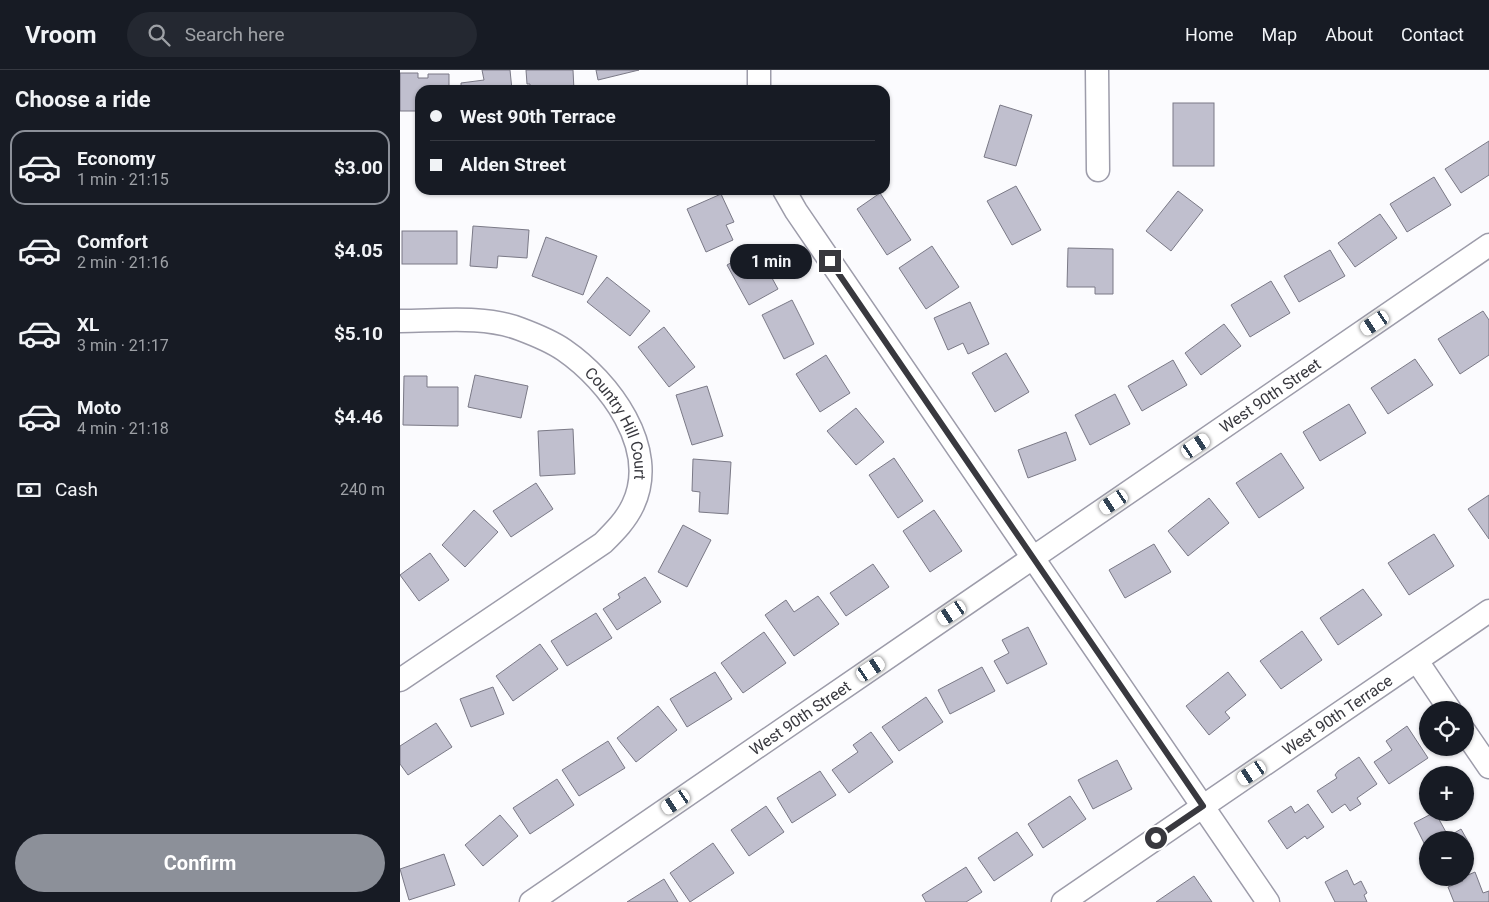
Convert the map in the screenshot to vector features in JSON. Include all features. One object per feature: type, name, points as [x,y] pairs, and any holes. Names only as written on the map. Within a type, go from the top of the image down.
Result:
[{"type":"street","points":[[759,70],[759,85]]},
{"type":"street","points":[[1096,70],[1098,170]]},
{"type":"street","points":[[787,195],[1268,902]]},
{"type":"street","name":"West 90th Street","points":[[531,902],[1489,245]]},
{"type":"street","name":"Country Hill Court","points":[[400,321],[482,321],[500,324],[548,340],[565,351],[588,370],[610,396],[631,429],[639,452],[640,480],[634,504],[620,527],[603,543],[400,680]]},
{"type":"street","name":"West 90th Terrace","points":[[1064,902],[1489,611]]},
{"type":"street","points":[[1417,661],[1444,701]]},
{"type":"street","points":[[1474,745],[1489,767]]},
{"type":"building","points":[[482,70],[510,70],[512,85],[461,85],[461,83],[484,80]]},
{"type":"building","points":[[526,70],[573,70],[574,85],[527,84]]},
{"type":"building","points":[[596,70],[639,70],[598,80]]},
{"type":"building","points":[[400,73],[418,73],[418,78],[428,78],[428,74],[449,74],[449,85],[415,85],[415,111],[400,111]]},
{"type":"building","points":[[1173,103],[1214,103],[1214,166],[1173,166]]},
{"type":"building","points":[[1000,105],[1032,115],[1016,166],[984,157]]},
{"type":"building","points":[[1489,141],[1489,175],[1461,193],[1445,169]]},
{"type":"building","points":[[1434,177],[1451,205],[1407,232],[1390,204]]},
{"type":"building","points":[[1016,186],[1041,230],[1012,245],[987,201]]},
{"type":"building","points":[[1178,191],[1203,210],[1171,251],[1146,231]]},
{"type":"building","points":[[721,195],[734,222],[726,225],[733,240],[706,252],[687,209]]},
{"type":"building","points":[[877,195],[881,195],[911,240],[887,255],[857,209]]},
{"type":"building","points":[[1380,214],[1397,238],[1355,267],[1338,243]]},
{"type":"building","points":[[473,226],[529,230],[527,258],[498,256],[497,268],[470,266]]},
{"type":"building","points":[[402,231],[457,231],[457,264],[402,264]]},
{"type":"building","points":[[546,237],[597,256],[583,295],[532,276]]},
{"type":"building","points":[[932,246],[959,287],[926,309],[899,268]]},
{"type":"building","points":[[1068,248],[1113,249],[1113,294],[1095,294],[1095,287],[1067,287]]},
{"type":"building","points":[[756,249],[778,289],[749,305],[727,265]]},
{"type":"building","points":[[1330,250],[1345,276],[1299,302],[1284,276]]},
{"type":"building","points":[[607,277],[650,311],[630,336],[587,302]]},
{"type":"building","points":[[1271,281],[1290,313],[1250,337],[1231,305]]},
{"type":"building","points":[[792,300],[814,344],[784,359],[762,315]]},
{"type":"building","points":[[970,302],[989,344],[968,354],[963,343],[948,350],[934,318]]},
{"type":"building","points":[[1483,311],[1489,320],[1489,355],[1460,374],[1438,339]]},
{"type":"building","points":[[1224,324],[1241,346],[1201,375],[1185,353]]},
{"type":"building","points":[[664,327],[695,367],[669,387],[638,347]]},
{"type":"building","points":[[1006,353],[1029,392],[995,412],[972,373]]},
{"type":"building","points":[[826,355],[850,393],[820,412],[796,374]]},
{"type":"building","points":[[1415,359],[1433,385],[1388,414],[1371,388]]},
{"type":"building","points":[[1173,360],[1187,385],[1142,411],[1128,386]]},
{"type":"building","points":[[475,375],[528,386],[521,418],[468,407]]},
{"type":"building","points":[[404,376],[427,376],[427,387],[458,387],[458,426],[403,425]]},
{"type":"building","points":[[707,386],[723,436],[692,445],[676,395]]},
{"type":"building","points":[[1115,394],[1130,424],[1090,445],[1075,415]]},
{"type":"building","points":[[1349,404],[1366,433],[1320,461],[1303,432]]},
{"type":"building","points":[[856,408],[884,442],[856,465],[827,431]]},
{"type":"building","points":[[573,429],[575,474],[540,476],[538,431]]},
{"type":"building","points":[[1066,432],[1076,460],[1028,478],[1018,450]]},
{"type":"building","points":[[1281,453],[1304,488],[1259,518],[1236,483]]},
{"type":"building","points":[[894,458],[923,501],[898,518],[869,475]]},
{"type":"building","points":[[693,459],[731,462],[728,514],[699,512],[700,492],[692,491]]},
{"type":"building","points":[[536,483],[553,509],[511,537],[493,511]]},
{"type":"building","points":[[1489,495],[1489,539],[1468,509]]},
{"type":"building","points":[[1209,498],[1229,523],[1188,556],[1168,531]]},
{"type":"building","points":[[474,510],[498,532],[465,567],[442,545]]},
{"type":"building","points":[[934,510],[962,551],[930,572],[903,531]]},
{"type":"building","points":[[683,525],[711,540],[687,587],[658,572]]},
{"type":"building","points":[[1434,534],[1454,566],[1409,595],[1388,563]]},
{"type":"building","points":[[1154,544],[1171,572],[1125,598],[1109,570]]},
{"type":"building","points":[[430,553],[449,580],[419,601],[400,575]]},
{"type":"building","points":[[873,564],[889,587],[846,616],[830,593]]},
{"type":"building","points":[[645,577],[661,602],[617,630],[603,609],[620,598],[618,594]]},
{"type":"building","points":[[1363,589],[1382,615],[1338,645],[1320,618]]},
{"type":"building","points":[[818,596],[839,624],[794,656],[765,615],[786,600],[794,612]]},
{"type":"building","points":[[596,613],[612,638],[567,666],[551,641]]},
{"type":"building","points":[[1028,627],[1047,664],[1007,684],[994,661],[1009,653],[1002,640]]},
{"type":"building","points":[[1302,631],[1322,660],[1281,689],[1260,661]]},
{"type":"building","points":[[764,632],[786,663],[743,693],[721,663]]},
{"type":"building","points":[[540,644],[558,669],[513,701],[496,676]]},
{"type":"building","points":[[982,667],[995,691],[950,714],[938,690]]},
{"type":"building","points":[[715,672],[732,699],[687,727],[670,699]]},
{"type":"building","points":[[1228,672],[1246,695],[1225,712],[1230,718],[1209,735],[1186,706]]},
{"type":"building","points":[[493,687],[504,714],[471,727],[460,699]]},
{"type":"building","points":[[926,697],[943,722],[899,751],[882,727]]},
{"type":"building","points":[[658,706],[677,730],[636,762],[617,738]]},
{"type":"building","points":[[436,723],[452,747],[408,775],[400,764],[400,746]]},
{"type":"building","points":[[1407,726],[1419,744],[1419,756],[1427,756],[1428,758],[1389,784],[1374,762],[1392,750],[1386,741]]},
{"type":"building","points":[[871,732],[893,762],[849,793],[832,770],[858,752],[853,745]]},
{"type":"building","points":[[608,741],[625,768],[579,796],[562,770]]},
{"type":"building","points":[[1359,757],[1377,784],[1357,798],[1361,804],[1350,811],[1345,804],[1332,813],[1317,791],[1337,778],[1335,775],[1338,771]]},
{"type":"building","points":[[1117,760],[1132,789],[1093,809],[1078,780]]},
{"type":"building","points":[[820,771],[836,795],[792,823],[777,798]]},
{"type":"building","points":[[557,779],[574,805],[530,834],[513,808]]},
{"type":"building","points":[[1070,796],[1086,819],[1043,848],[1028,824]]},
{"type":"building","points":[[1308,804],[1324,827],[1307,839],[1305,836],[1287,849],[1268,821],[1291,806],[1295,813]]},
{"type":"building","points":[[766,806],[784,832],[749,856],[731,830]]},
{"type":"building","points":[[500,815],[518,836],[483,866],[465,845]]},
{"type":"building","points":[[1419,820],[1440,821],[1445,831],[1419,831],[1419,833],[1414,823]]},
{"type":"building","points":[[1017,832],[1033,855],[994,881],[978,858]]},
{"type":"building","points":[[713,843],[734,873],[690,902],[670,873]]},
{"type":"building","points":[[444,854],[455,885],[409,900],[400,869]]},
{"type":"building","points":[[966,867],[982,892],[966,902],[926,902],[922,895]]},
{"type":"building","points":[[1347,870],[1354,885],[1361,881],[1367,893],[1364,895],[1367,902],[1335,902],[1325,882]]},
{"type":"building","points":[[1474,872],[1483,893],[1489,891],[1489,902],[1454,902],[1448,887],[1474,886]]},
{"type":"building","points":[[1194,876],[1212,902],[1156,902]]},
{"type":"building","points":[[664,879],[678,902],[627,902]]},
{"type":"route","points":[[830,261],[1203,806],[1156,838]]}]
